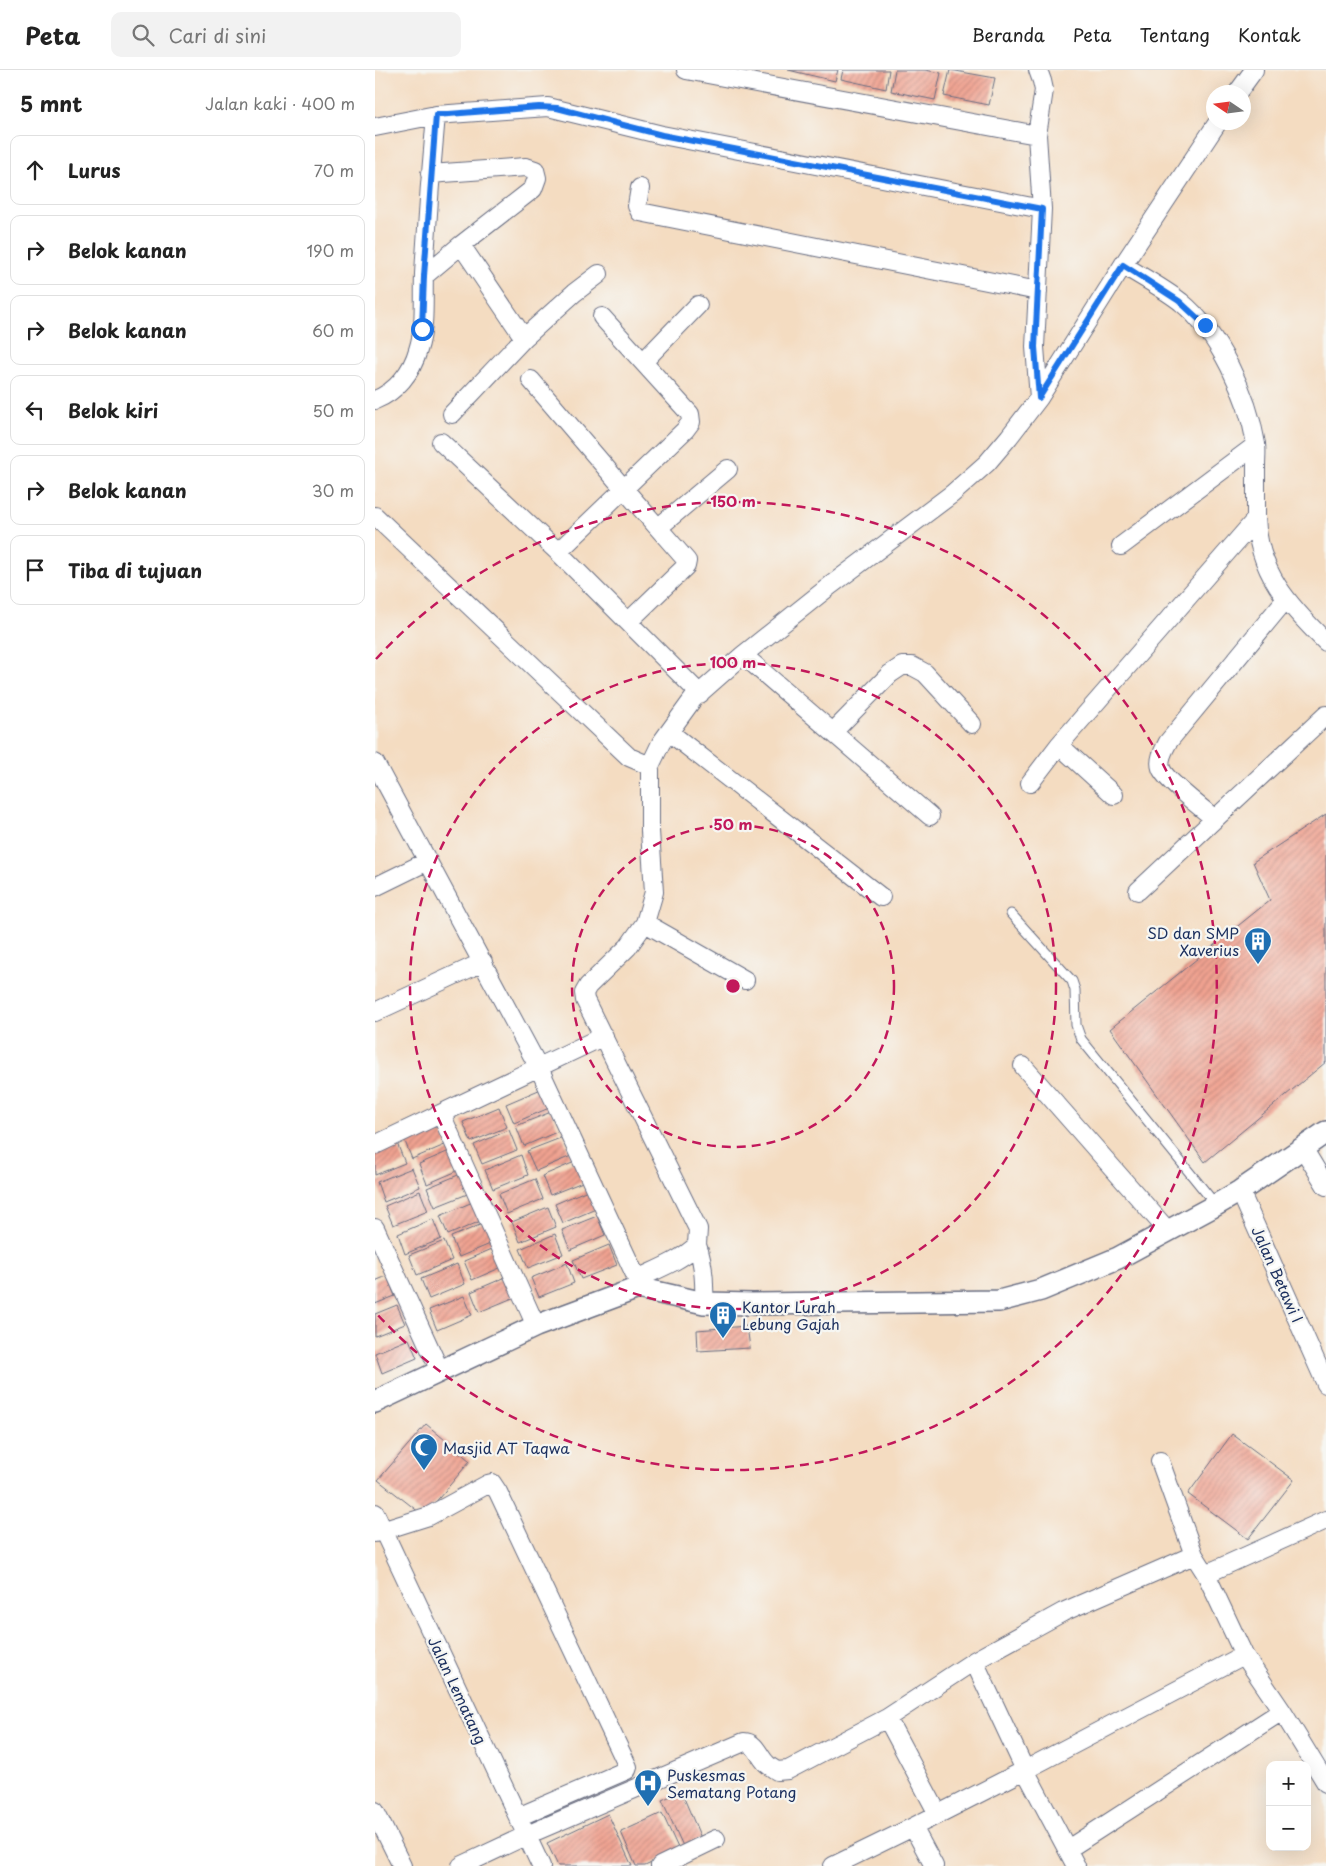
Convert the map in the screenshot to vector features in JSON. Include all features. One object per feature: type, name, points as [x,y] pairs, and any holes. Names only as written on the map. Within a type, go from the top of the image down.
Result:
[{"type":"street","points":[[686,70],[1037,135]]},
{"type":"street","points":[[1038,70],[1044,90],[1037,135],[1042,209],[1035,359],[1039,398]]},
{"type":"street","points":[[1243,85],[1254,70]]},
{"type":"street","points":[[375,128],[436,115],[539,107],[557,108],[662,135],[1042,209]]},
{"type":"street","points":[[375,400],[392,391],[402,381],[415,360],[419,349],[422,329],[430,174],[436,115]]},
{"type":"street","points":[[705,1303],[704,1274],[702,1259],[697,1245],[698,1229],[694,1217],[585,1000],[584,993],[588,986],[628,947],[645,923],[654,892],[650,831],[650,766],[661,742],[693,699],[743,655],[831,585],[968,481],[1009,437],[1039,398],[1123,265],[1213,130]]},
{"type":"street","points":[[424,276],[533,189],[536,184],[537,173],[535,170],[527,167],[430,174]]},
{"type":"street","points":[[641,188],[637,206],[640,212],[1038,292]]},
{"type":"street","points":[[461,245],[524,338]]},
{"type":"street","points":[[1123,265],[1179,301],[1205,325],[1218,345],[1239,388],[1256,445],[1256,519],[1259,549],[1277,587],[1326,642]]},
{"type":"street","points":[[452,414],[524,338],[574,293],[599,274]]},
{"type":"street","points":[[643,362],[699,305]]},
{"type":"street","points":[[558,552],[685,430],[691,422],[690,414],[602,317]]},
{"type":"street","points":[[531,380],[687,560],[686,566],[629,622]]},
{"type":"street","points":[[441,442],[558,552],[699,694]]},
{"type":"street","points":[[1121,546],[1256,445]]},
{"type":"street","points":[[659,527],[728,469]]},
{"type":"street","points":[[375,516],[629,757],[650,766]]},
{"type":"street","points":[[1030,783],[1059,746],[1256,519]]},
{"type":"street","points":[[1215,819],[1167,778],[1161,768],[1161,754],[1167,742],[1286,599]]},
{"type":"street","points":[[743,655],[930,816]]},
{"type":"street","points":[[833,732],[890,674],[902,666],[912,666],[925,673],[971,724]]},
{"type":"street","points":[[1138,891],[1326,715]]},
{"type":"street","points":[[669,732],[881,897]]},
{"type":"street","points":[[1059,746],[1114,795]]},
{"type":"street","points":[[375,763],[539,1068],[638,1284],[705,1303],[999,1301],[1041,1290],[1118,1258],[1240,1191],[1326,1132]]},
{"type":"street","points":[[375,887],[428,861]]},
{"type":"street","points":[[645,923],[745,980]]},
{"type":"street","points":[[375,1012],[483,962]]},
{"type":"street","points":[[375,1145],[604,1036]]},
{"type":"street","points":[[1023,1066],[1168,1231]]},
{"type":"street","points":[[441,1114],[536,1326]]},
{"type":"street","points":[[1303,1148],[1326,1186]]},
{"type":"street","name":"Jalan Betawi I","points":[[1240,1191],[1326,1384]]},
{"type":"street","points":[[375,1228],[440,1371]]},
{"type":"street","points":[[375,1402],[536,1326],[638,1284],[697,1245]]},
{"type":"street","points":[[1160,1461],[1194,1555],[1206,1574],[1244,1654],[1326,1783]]},
{"type":"street","points":[[379,1531],[429,1516],[488,1484],[494,1485],[628,1767],[627,1770],[519,1817]]},
{"type":"street","name":"Jalan Lematang","points":[[375,1513],[379,1531],[519,1817],[541,1866]]},
{"type":"street","points":[[1206,1574],[1326,1520]]},
{"type":"street","points":[[461,1866],[527,1835],[744,1742],[749,1742],[753,1745],[766,1763],[777,1771],[788,1770],[887,1718],[974,1661],[1063,1612],[1194,1555]]},
{"type":"street","points":[[833,1866],[1025,1770],[1244,1654]]},
{"type":"street","points":[[974,1661],[1025,1770],[1076,1866]]},
{"type":"street","points":[[1068,1849],[1282,1711]]},
{"type":"street","points":[[887,1718],[938,1814]]},
{"type":"street","points":[[597,1783],[605,1802]]},
{"type":"street","points":[[375,1811],[402,1866]]},
{"type":"street","points":[[913,1827],[934,1866]]},
{"type":"street","points":[[660,1866],[716,1839]]},
{"type":"lane","points":[[1011,914],[1072,981],[1075,990],[1076,1025],[1081,1039],[1215,1205]]},
{"type":"building","points":[[788,70],[838,70],[835,81]]},
{"type":"building","points":[[843,70],[889,70],[886,89],[841,79]]},
{"type":"building","points":[[895,70],[925,70],[941,73],[935,100],[891,91]]},
{"type":"building","points":[[950,70],[995,78],[989,105],[944,96]]},
{"type":"building","name":"SD dan SMP Xaverius","points":[[1326,814],[1326,1062],[1205,1162],[1110,1029],[1270,900],[1253,862]]},
{"type":"building","points":[[541,1089],[549,1108],[514,1123],[506,1104]]},
{"type":"building","points":[[499,1107],[507,1127],[471,1142],[463,1122]]},
{"type":"building","points":[[551,1112],[559,1131],[524,1146],[516,1126]]},
{"type":"building","points":[[439,1125],[447,1144],[412,1159],[404,1139]]},
{"type":"building","points":[[509,1130],[517,1150],[482,1164],[474,1145]]},
{"type":"building","points":[[563,1137],[571,1156],[536,1171],[527,1151]]},
{"type":"building","points":[[397,1143],[405,1163],[375,1175],[375,1152]]},
{"type":"building","points":[[454,1149],[462,1169],[427,1184],[419,1164]]},
{"type":"building","points":[[521,1155],[528,1175],[493,1189],[485,1170]]},
{"type":"building","points":[[577,1161],[585,1181],[550,1195],[542,1176]]},
{"type":"building","points":[[412,1168],[420,1187],[384,1202],[377,1182]]},
{"type":"building","points":[[463,1173],[470,1193],[435,1207],[427,1188]]},
{"type":"building","points":[[535,1179],[543,1199],[507,1214],[499,1194]]},
{"type":"building","points":[[590,1189],[598,1208],[563,1223],[555,1204]]},
{"type":"building","points":[[420,1191],[428,1211],[393,1225],[385,1206]]},
{"type":"building","points":[[475,1201],[483,1220],[448,1235],[440,1216]]},
{"type":"building","points":[[548,1207],[556,1227],[520,1242],[512,1222]]},
{"type":"building","points":[[597,1216],[605,1235],[570,1250],[562,1230]]},
{"type":"building","points":[[433,1219],[441,1239],[405,1254],[398,1234]]},
{"type":"building","points":[[487,1222],[495,1242],[459,1257],[451,1237]]},
{"type":"building","points":[[555,1234],[563,1254],[528,1268],[520,1249]]},
{"type":"building","points":[[444,1241],[452,1260],[417,1275],[409,1255]]},
{"type":"building","points":[[609,1245],[617,1265],[581,1279],[573,1260]]},
{"type":"building","points":[[499,1246],[507,1265],[472,1280],[464,1261]]},
{"type":"building","points":[[567,1263],[574,1283],[539,1297],[531,1278]]},
{"type":"building","points":[[457,1264],[465,1284],[429,1299],[421,1279]]},
{"type":"building","points":[[387,1276],[395,1296],[375,1304],[375,1281]]},
{"type":"building","points":[[506,1277],[515,1297],[479,1312],[471,1292]]},
{"type":"building","points":[[464,1296],[472,1315],[437,1330],[429,1310]]},
{"type":"building","points":[[397,1305],[405,1324],[375,1336],[375,1314]]},
{"type":"building","name":"Kantor Lurah Lebung Gajah","points":[[747,1326],[750,1348],[698,1351],[697,1330]]},
{"type":"building","points":[[409,1339],[417,1358],[382,1373],[375,1353]]},
{"type":"building","name":"Masjid AT Taqwa","points":[[426,1424],[470,1461],[424,1516],[378,1480]]},
{"type":"building","points":[[1232,1434],[1294,1480],[1248,1539],[1188,1494]]},
{"type":"building","points":[[681,1791],[701,1838],[683,1846],[662,1800]]},
{"type":"building","points":[[662,1813],[679,1850],[645,1866],[636,1866],[621,1832]]},
{"type":"building","points":[[608,1814],[632,1866],[558,1866],[547,1843]]},
{"type":"place","name":"SD dan SMP Xaverius","points":[[1258,965]]},
{"type":"place","name":"Kantor Lurah Lebung Gajah","points":[[723,1339]]},
{"type":"place","name":"Masjid AT Taqwa","points":[[424,1471]]},
{"type":"place","name":"Puskesmas Sematang Potang","points":[[648,1807]]},
{"type":"route","points":[[422,329],[430,174],[436,115],[548,107],[662,135],[1042,209],[1035,347],[1035,368],[1039,398],[1123,265],[1179,301],[1205,325]]}]
